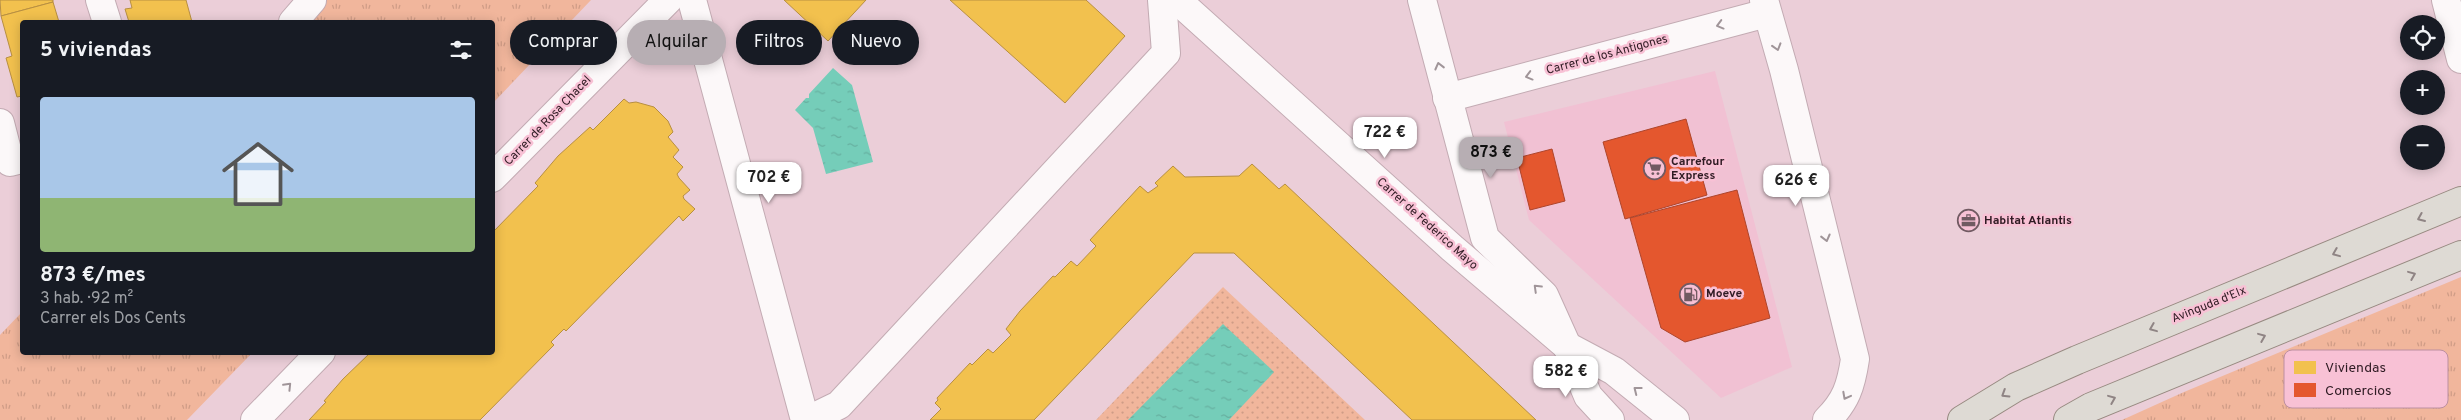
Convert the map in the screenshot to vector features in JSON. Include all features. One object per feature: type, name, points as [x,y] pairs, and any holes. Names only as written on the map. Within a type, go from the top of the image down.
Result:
[{"type":"main road","name":"Avinguda d'Elx","points":[[1962,420],[2016,387],[2077,360],[2461,201]]},
{"type":"main road","points":[[2068,420],[2092,408],[2461,255]]},
{"type":"street","points":[[100,0],[105,20]]},
{"type":"street","points":[[295,20],[312,0]]},
{"type":"street","name":"Carrer de Rosa Chacel","points":[[495,175],[668,0]]},
{"type":"street","points":[[692,0],[806,420],[839,405],[1166,53],[1162,0]]},
{"type":"street","name":"Carrer de Federico Mayo","points":[[1177,0],[1452,248],[1567,346],[1614,371],[1675,420]]},
{"type":"street","points":[[1422,0],[1485,238],[1544,295],[1567,346]]},
{"type":"street","points":[[2446,0],[2461,59]]},
{"type":"street","points":[[1765,6],[1784,70],[1855,359],[1852,384],[1839,409],[1827,420]]},
{"type":"street","name":"Carrer de los Antigones","points":[[1447,98],[1765,6]]},
{"type":"street","points":[[0,124],[10,162],[20,159]]},
{"type":"street","name":"Carrer de Federico Mayo","points":[[1567,346],[1588,396],[1610,420]]},
{"type":"street","points":[[255,420],[318,355]]},
{"type":"shaded area","name":"Moeve","points":[[1715,71],[1792,367],[1721,398],[1529,220],[1504,122]]},
{"type":"green space","points":[[323,0],[591,0],[572,20],[510,20],[510,65],[529,65],[495,101],[495,20],[303,20]]},
{"type":"green space","points":[[2461,277],[2461,420],[2122,420],[2284,350],[2284,408],[2448,408],[2448,350],[2285,350]]},
{"type":"green space","points":[[1223,287],[1365,420],[1096,420]]},
{"type":"green space","points":[[20,314],[20,355],[250,355],[187,420],[0,420],[0,335]]},
{"type":"water","points":[[833,68],[852,85],[873,162],[826,174],[813,128],[795,110],[806,98],[809,98],[809,94]]},
{"type":"water","points":[[1223,324],[1274,372],[1229,420],[1128,420]]},
{"type":"building: Viviendas","points":[[0,0],[53,0],[53,2],[1,16]]},
{"type":"building: Viviendas","points":[[130,0],[186,0],[191,20],[128,20],[125,9],[132,8]]},
{"type":"building: Viviendas","points":[[784,0],[866,0],[847,20],[832,20],[832,37],[828,41],[822,35],[822,20],[805,20]]},
{"type":"building: Viviendas","points":[[950,0],[1086,0],[1125,36],[1065,103]]},
{"type":"building: Viviendas","points":[[53,2],[58,20],[20,20],[20,96],[17,97],[6,58],[12,56],[1,16]]},
{"type":"building: Viviendas","points":[[624,99],[629,103],[636,102],[654,107],[668,121],[673,132],[668,137],[679,150],[673,157],[683,167],[677,174],[690,190],[683,196],[695,209],[683,221],[679,216],[566,331],[564,329],[551,342],[554,345],[480,420],[309,420],[326,402],[324,401],[343,379],[368,355],[495,355],[495,230],[538,186],[535,183],[558,156],[590,127],[593,130]]},
{"type":"building: Viviendas","points":[[1252,164],[1279,189],[1285,184],[1536,420],[1412,420],[1234,253],[1194,253],[1034,420],[930,420],[941,409],[935,403],[938,400],[937,398],[970,363],[972,365],[988,349],[993,353],[1011,335],[1006,329],[1020,311],[1053,276],[1055,277],[1071,261],[1077,266],[1096,246],[1090,240],[1140,186],[1148,193],[1158,186],[1155,183],[1173,166],[1185,177],[1239,176]]},
{"type":"building: Comercios","name":"Carrefour Express","points":[[1686,119],[1707,195],[1625,219],[1603,142]]},
{"type":"building: Comercios","points":[[1552,149],[1565,201],[1530,210],[1517,158]]},
{"type":"building: Comercios","points":[[1737,190],[1770,318],[1685,342],[1661,328],[1630,218]]},
{"type":"place","name":"Carrefour Express","points":[[1655,169]]},
{"type":"place","name":"Habitat Atlantis","points":[[1968,221]]},
{"type":"place","name":"Moeve","points":[[1690,294]]}]
